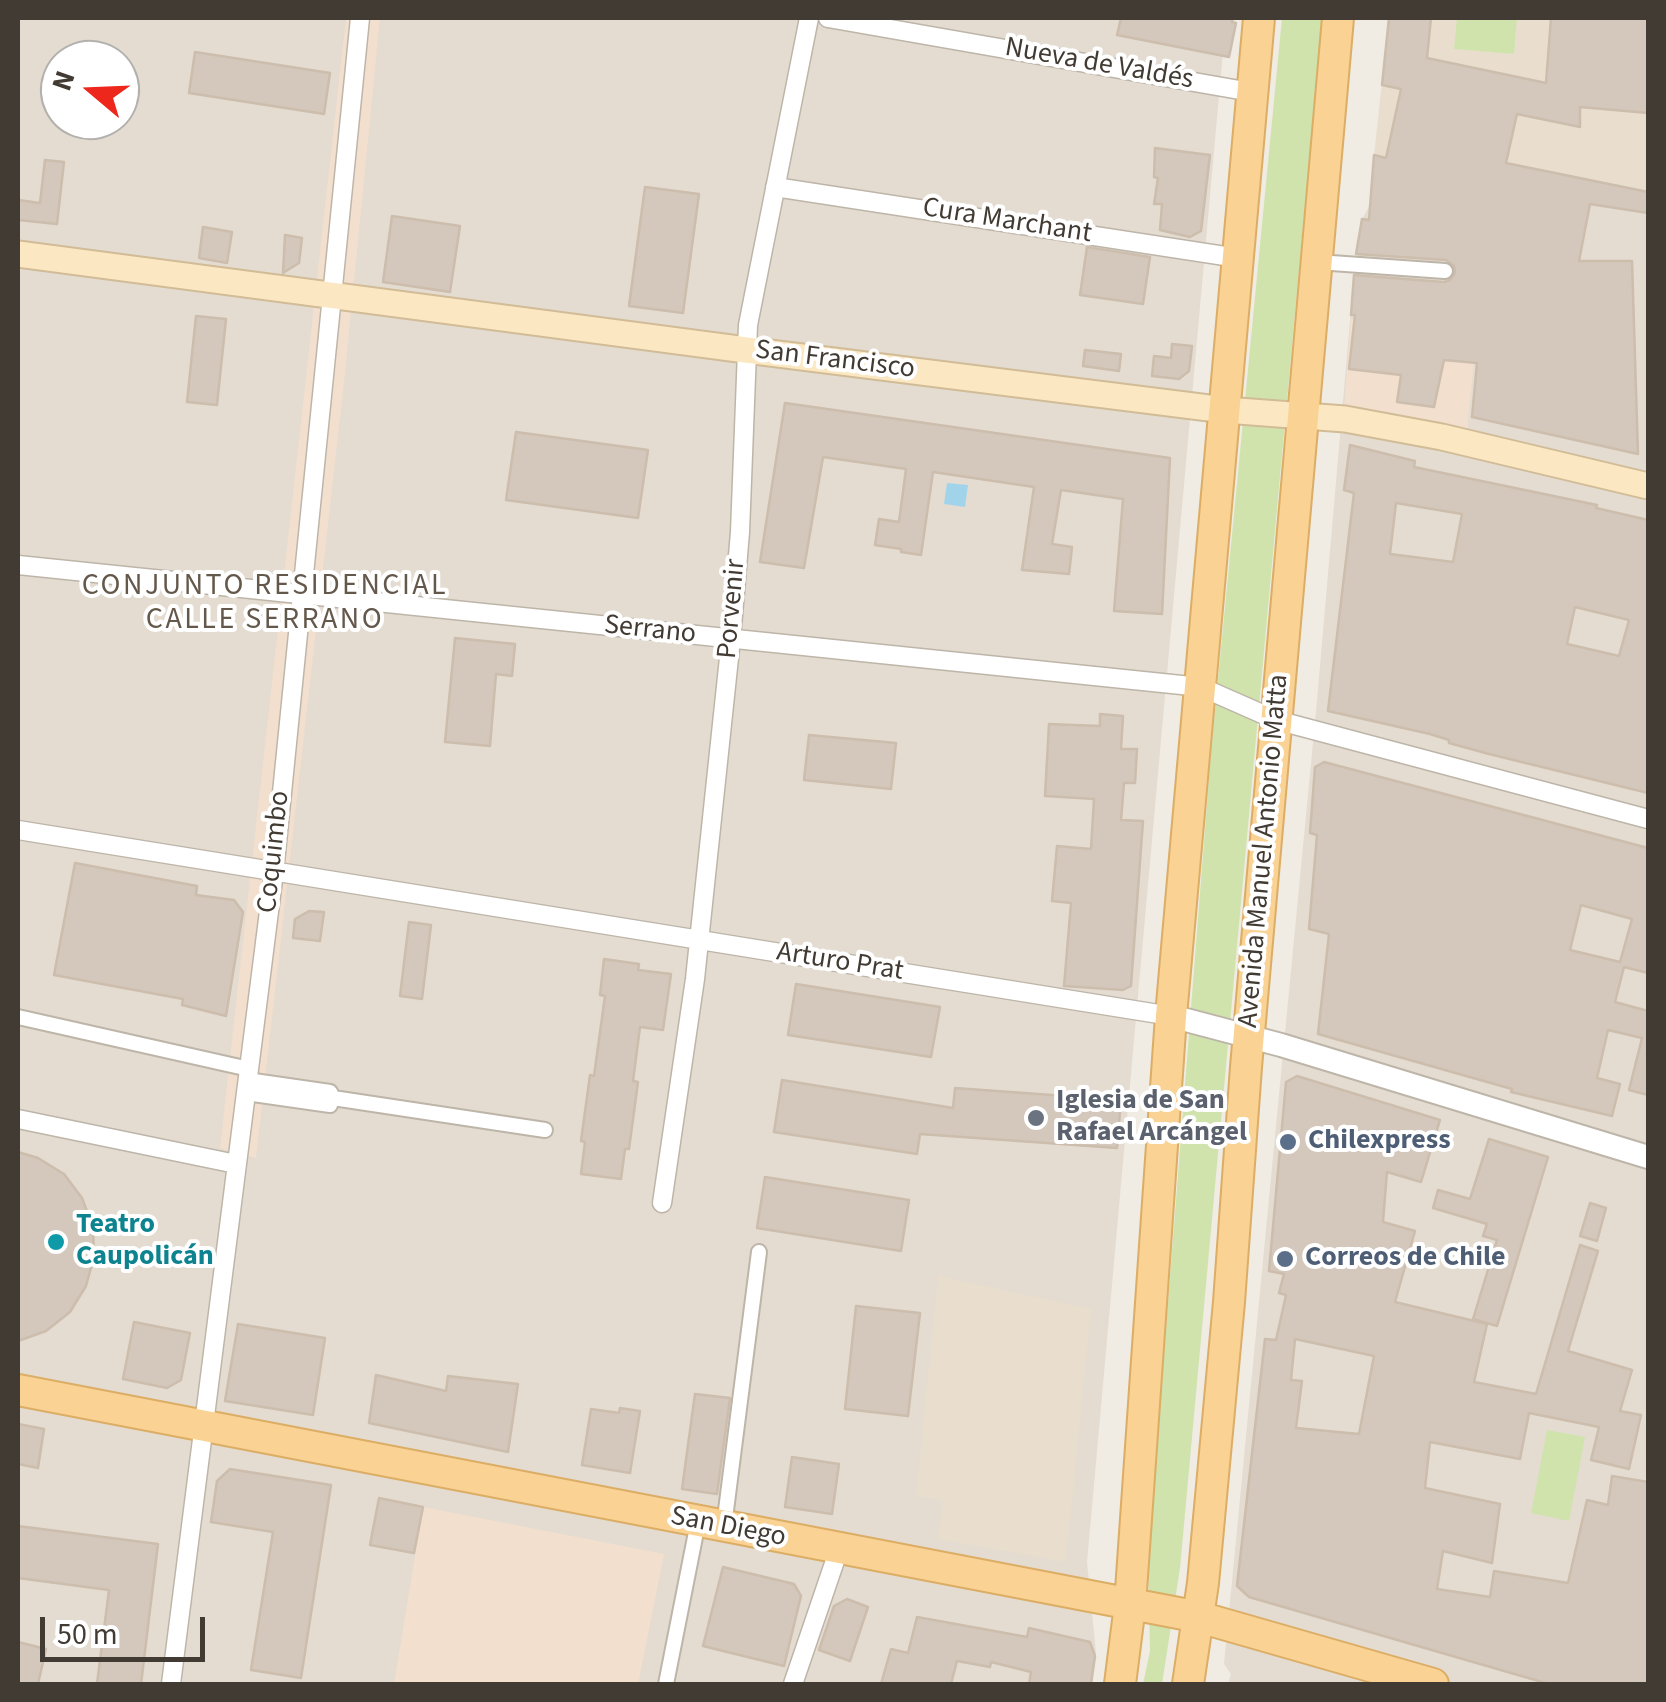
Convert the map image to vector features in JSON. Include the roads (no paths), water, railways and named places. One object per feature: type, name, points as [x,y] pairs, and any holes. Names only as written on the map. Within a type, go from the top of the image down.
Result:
[{"type":"main road","points":[[1120,1684],[1130,1605],[1171,1016],[1259,18]]},
{"type":"main road","name":"Avenida Manuel Antonio Matta","points":[[1188,1684],[1199,1618],[1229,1302],[1338,18]]},
{"type":"main road","name":"San Francisco","points":[[18,254],[1226,410],[1303,414],[1442,437],[1648,486]]},
{"type":"main road","name":"San Diego","points":[[18,1390],[1199,1618],[1364,1675],[1433,1684]]},
{"type":"street","name":"Coquimbo","points":[[171,1684],[274,872],[360,18]]},
{"type":"street","name":"Porvenir","points":[[662,1203],[698,940],[731,639],[740,532],[748,325],[809,18]]},
{"type":"street","name":"Nueva de Valdés","points":[[828,18],[1252,92]]},
{"type":"street","name":"Cura Marchant","points":[[775,187],[1238,258]]},
{"type":"street","points":[[1316,262],[1446,271]]},
{"type":"street","name":"Serrano","points":[[18,565],[1201,687],[1276,720],[1648,819]]},
{"type":"street","name":"Arturo Prat","points":[[18,830],[1171,1016],[1648,1157]]},
{"type":"street","points":[[18,1017],[247,1081],[544,1130]]},
{"type":"street","points":[[18,1119],[236,1164]]},
{"type":"street","points":[[666,1684],[711,1524],[759,1252]]},
{"type":"street","points":[[792,1684],[839,1549]]},
{"type":"water","points":[[947,483],[968,485],[965,507],[944,504]]},
{"type":"place","name":"Iglesia de San Rafael Arcángel","points":[[1036,1118]]},
{"type":"place","name":"Chilexpress","points":[[1288,1142]]},
{"type":"place","name":"Teatro Caupolicán","points":[[56,1242]]},
{"type":"place","name":"Correos de Chile","points":[[1285,1259]]},
{"type":"district","name":"CONJUNTO RESIDENCIAL CALLE SERRANO","points":[[265,604]]}]
